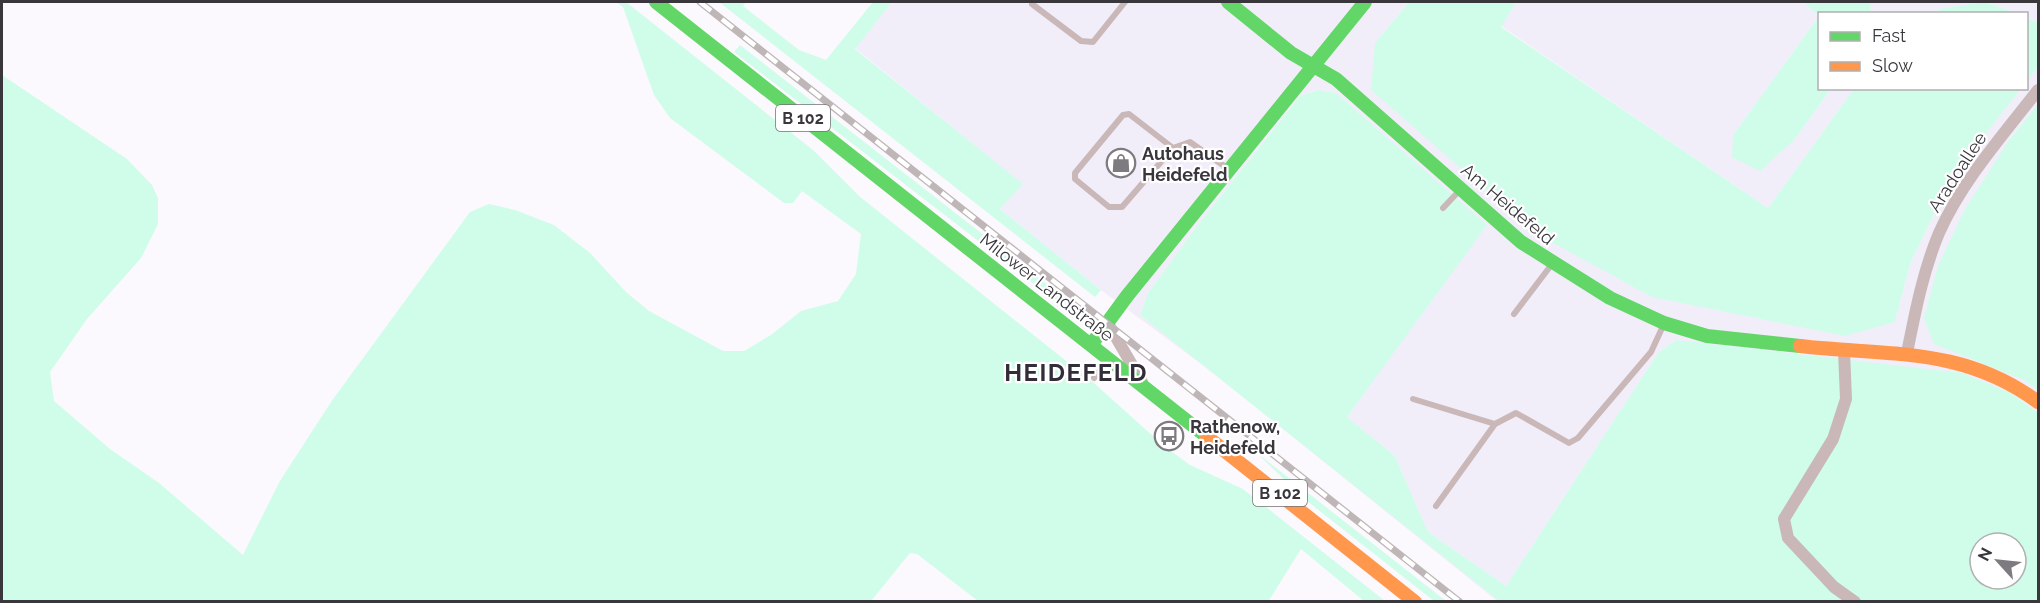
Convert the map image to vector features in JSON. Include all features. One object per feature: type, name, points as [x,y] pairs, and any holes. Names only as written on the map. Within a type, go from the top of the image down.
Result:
[{"type":"street","name":"Milower Landstraße","points":[[656,2],[1415,602]]},
{"type":"street","name":"Am Heidefeld","points":[[1228,2],[1312,68],[1336,80],[1521,242],[1552,264],[1610,298],[1665,323],[1707,336],[1845,351],[1907,353],[1970,365],[2019,388],[2038,402]]},
{"type":"street","points":[[1091,345],[1229,169],[1365,2]]},
{"type":"street","name":"Aradoallee","points":[[1907,353],[1926,271],[1939,233],[1968,182],[2038,90]]},
{"type":"street","points":[[1107,322],[1144,386]]},
{"type":"street","points":[[1845,351],[1846,399],[1833,440],[1784,519],[1788,538],[1834,587],[1855,602]]},
{"type":"lane","points":[[1032,4],[1081,41],[1093,42],[1125,2]]},
{"type":"lane","points":[[1173,148],[1129,114],[1123,115],[1075,173],[1075,179],[1109,207],[1122,207],[1173,148],[1190,142],[1229,169]]},
{"type":"lane","points":[[1443,208],[1461,189]]},
{"type":"lane","points":[[1514,314],[1552,264]]},
{"type":"lane","points":[[1436,506],[1495,424],[1516,413],[1569,443],[1578,438],[1651,352],[1665,323]]},
{"type":"lane","points":[[1094,378],[1110,359]]},
{"type":"lane","points":[[1413,399],[1495,424]]},
{"type":"shaded area","points":[[892,2],[1409,2],[1375,43],[1895,322],[1910,264],[1952,175],[2020,90],[2028,90],[2028,81],[2038,67],[2038,104],[2010,139],[1971,357],[2024,380],[2038,391],[2038,413],[2011,393],[1676,340],[1658,353],[1506,586],[1428,532],[1395,456],[1347,417],[1486,225],[1336,93],[1316,90],[1300,96],[1194,230],[1148,293],[1140,315],[1193,355],[1499,601],[1497,601],[1216,375],[1101,290],[1000,209],[1022,184],[855,48]]},
{"type":"shaded area","points":[[1516,2],[1803,2],[1818,17],[1733,135],[1794,140],[1830,90],[1853,90],[1768,208],[1501,26]]},
{"type":"shaded area","points":[[1871,2],[1984,2],[1945,8],[1935,12],[1870,12]]},
{"type":"shaded area","points":[[1985,2],[2038,2],[2038,23],[2028,18],[2028,12],[2014,12]]},
{"type":"green space","points":[[616,2],[626,2],[813,150],[859,196],[1095,384],[1164,446],[1190,465],[1243,489],[1385,601],[1364,601],[1301,549],[1268,602],[978,601],[917,554],[910,553],[871,601],[2,601],[2,75],[127,159],[152,185],[158,198],[158,224],[141,258],[87,319],[50,372],[54,401],[110,449],[159,483],[243,555],[280,481],[331,402],[470,212],[489,204],[515,210],[554,225],[590,253],[626,292],[649,311],[723,351],[744,351],[771,335],[801,311],[838,301],[856,274],[861,234],[802,191],[793,203],[784,203],[670,118],[654,95],[623,7]]},
{"type":"green space","points":[[719,2],[746,2],[743,6],[799,50],[826,60],[873,2],[892,2],[855,49],[1023,184],[1000,209],[1101,290],[1095,297]]},
{"type":"green space","points":[[1409,2],[1516,2],[1501,27],[1768,208],[1853,90],[2020,90],[1952,176],[1910,264],[1895,322],[1845,336],[1652,297],[1535,233],[1371,90],[1375,43]]},
{"type":"green space","points":[[1803,2],[1871,2],[1870,12],[1818,12],[1818,15]]},
{"type":"green space","points":[[1984,2],[2014,12],[1935,12],[1945,8]]},
{"type":"green space","points":[[1818,17],[1818,90],[1830,90],[1794,140],[1760,171],[1732,157],[1733,135]]},
{"type":"green space","points":[[2028,18],[2038,23],[2038,67],[2028,81]]},
{"type":"green space","points":[[740,45],[1076,307],[1052,298],[734,52]]},
{"type":"green space","points":[[1317,90],[1336,93],[1487,225],[1347,417],[1395,456],[1428,532],[1506,586],[1658,353],[1676,340],[1962,373],[2011,393],[2038,413],[2038,601],[1499,601],[1140,315],[1148,293],[1194,230],[1300,96]]},
{"type":"green space","points":[[2038,104],[2038,391],[2024,380],[1934,344],[1924,318],[1938,266],[1965,209],[2010,139]]},
{"type":"green space","points":[[1257,453],[1446,601],[1434,601],[1302,497]]},
{"type":"railway","points":[[700,2],[1460,602]]},
{"type":"traffic: fast","points":[[656,2],[1206,436]]},
{"type":"traffic: fast","points":[[1228,2],[1291,53],[1336,79],[1521,242],[1610,298],[1664,323],[1707,336],[1800,346]]},
{"type":"traffic: fast","points":[[1091,345],[1127,296],[1365,2]]},
{"type":"traffic: slow","points":[[1800,346],[1894,353],[1952,362],[1981,371],[2010,384],[2038,402]]},
{"type":"traffic: slow","points":[[1206,436],[1415,602]]},
{"type":"place","name":"Autohaus Heidefeld","points":[[1121,163]]},
{"type":"place","name":"Rathenow, Heidefeld","points":[[1169,436]]},
{"type":"district","name":"HEIDEFELD","points":[[1076,372]]}]
